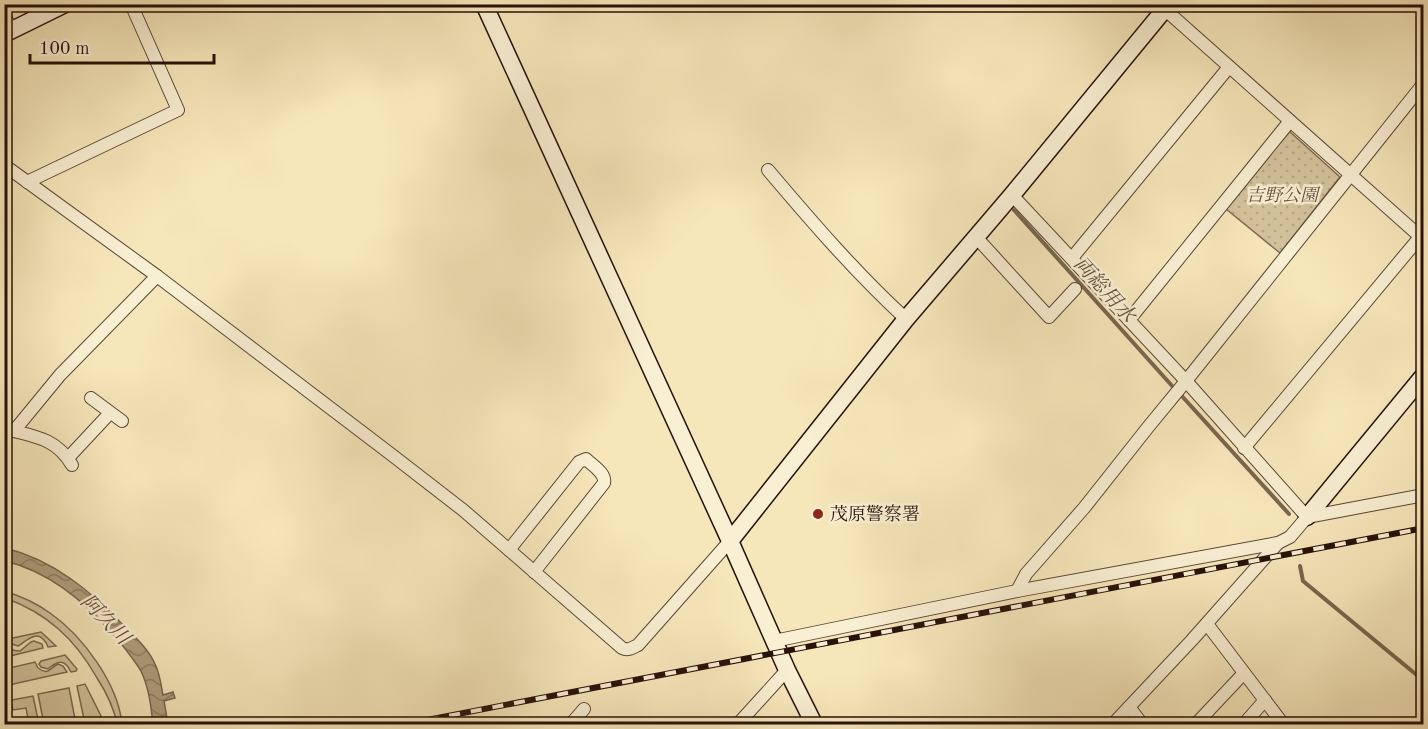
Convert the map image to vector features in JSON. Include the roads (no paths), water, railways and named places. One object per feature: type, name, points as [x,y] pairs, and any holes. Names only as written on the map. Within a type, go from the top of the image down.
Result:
[{"type":"street","points":[[7,27],[65,4]]},
{"type":"street","points":[[27,182],[178,110],[131,4]]},
{"type":"street","points":[[484,4],[787,670],[814,724]]},
{"type":"street","points":[[4,165],[157,276],[392,454],[462,510],[626,650],[638,645],[730,541],[906,319],[1012,195],[1164,6],[1229,67],[1422,238],[1245,448]]},
{"type":"street","points":[[1072,258],[1229,67]]},
{"type":"street","points":[[1017,591],[1026,574],[1090,501],[1424,83]]},
{"type":"street","points":[[1129,320],[1290,121]]},
{"type":"street","points":[[768,170],[809,219],[884,299],[906,319]]},
{"type":"street","points":[[1012,195],[1186,381],[1307,518]]},
{"type":"street","points":[[976,237],[1048,317],[1076,289]]},
{"type":"street","points":[[110,413],[70,462],[44,438],[9,428],[157,276]]},
{"type":"street","points":[[774,641],[1017,591],[1278,543],[1290,537],[1307,518],[1424,375]]},
{"type":"street","points":[[91,398],[122,422]]},
{"type":"street","points":[[509,550],[579,462],[586,459],[603,475],[604,483],[534,572]]},
{"type":"street","points":[[1307,518],[1424,495]]},
{"type":"street","points":[[1113,724],[1207,624],[1278,543]]},
{"type":"street","points":[[1207,624],[1283,724]]},
{"type":"street","points":[[738,724],[787,670]]},
{"type":"street","points":[[1196,724],[1244,673]]},
{"type":"street","points":[[1244,724],[1265,700]]},
{"type":"street","points":[[1129,707],[1142,724]]},
{"type":"street","points":[[571,724],[584,709]]},
{"type":"water","name":"阿久川","points":[[5,548],[40,560],[71,579],[100,602],[138,641],[155,664],[163,695],[173,692],[175,698],[164,701],[168,724],[153,724],[148,690],[141,671],[128,652],[95,615],[68,592],[38,573],[5,561]]},
{"type":"waterway","name":"両総用水","points":[[1014,210],[1174,388]]},
{"type":"waterway","name":"両総用水","points":[[1180,394],[1289,514]]},
{"type":"waterway","name":"両総用水","points":[[1300,566],[1303,581],[1424,681]]},
{"type":"railway","points":[[406,724],[1424,528]]},
{"type":"place","name":"茂原警察署","points":[[818,514]]},
{"type":"park label","name":"吉野公園","points":[[1282,195]]}]
